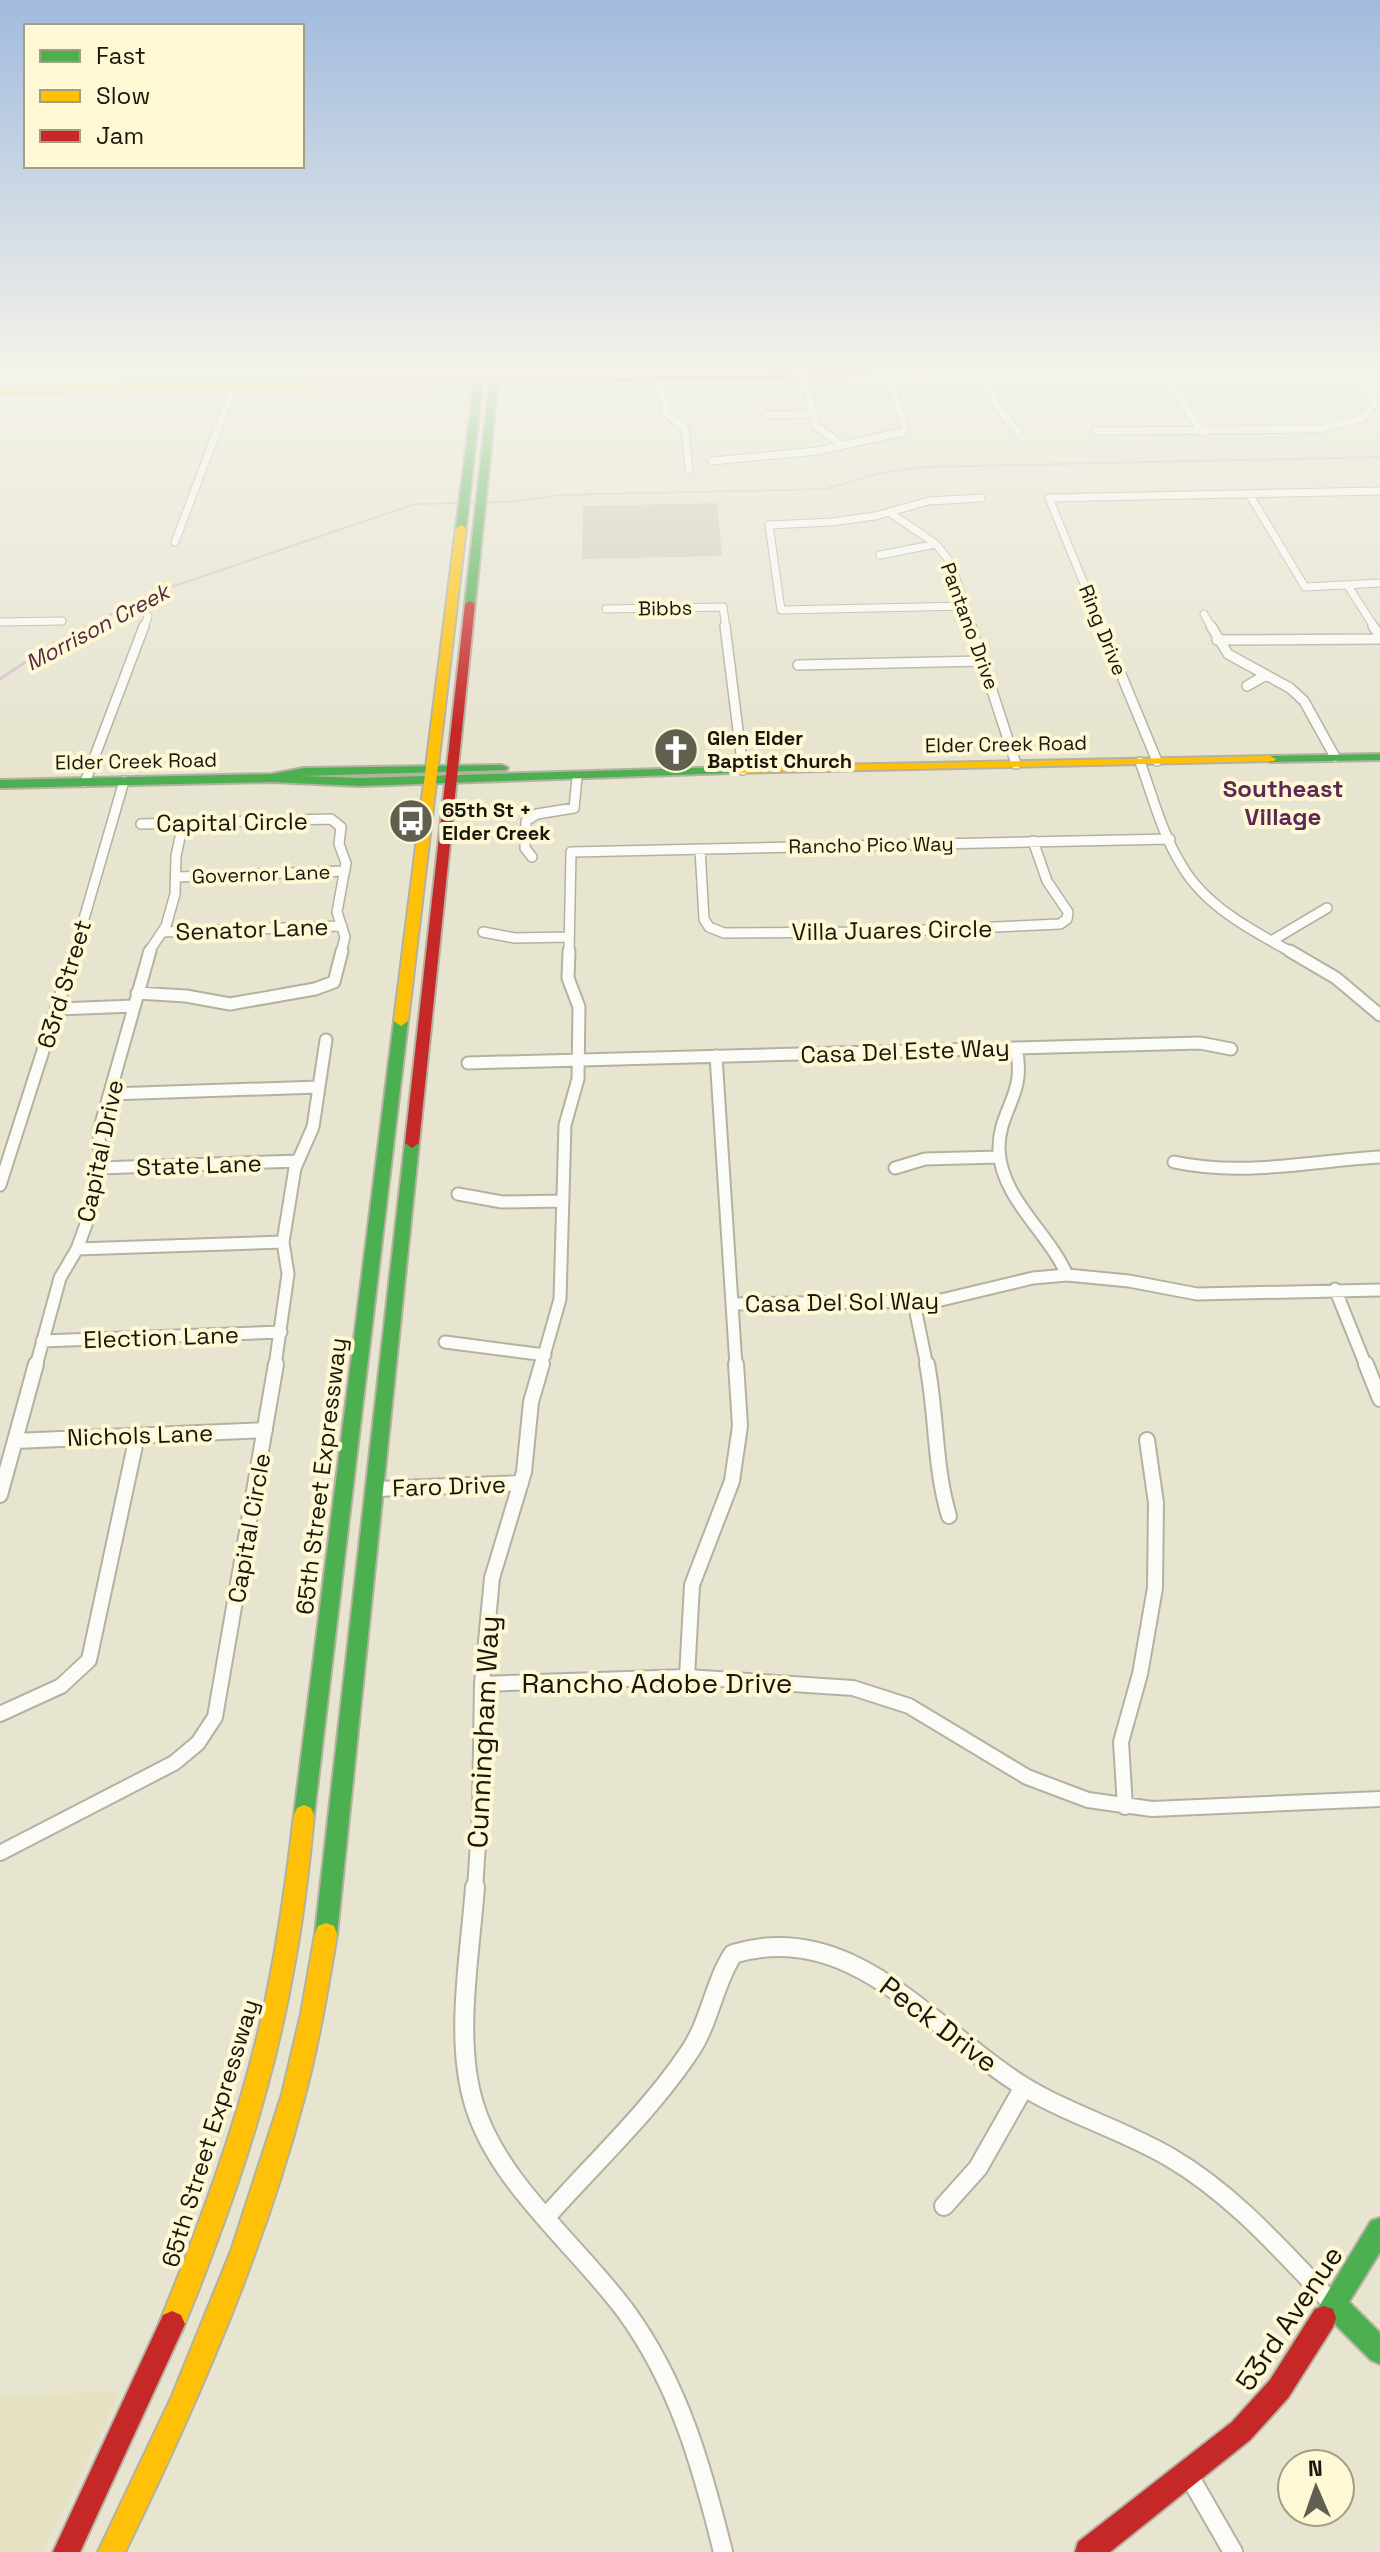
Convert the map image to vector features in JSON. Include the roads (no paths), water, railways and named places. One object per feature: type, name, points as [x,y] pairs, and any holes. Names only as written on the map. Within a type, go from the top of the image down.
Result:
[{"type":"main road","name":"65th Street Expressway","points":[[111,2552],[144,2488],[227,2291],[278,2143],[326,1938],[453,774],[474,489]]},
{"type":"main road","name":"65th Street Expressway","points":[[66,2552],[128,2422],[200,2253],[251,2097],[277,1997],[291,1924],[432,775],[473,502]]},
{"type":"main road","name":"Elder Creek Road","points":[[453,774],[577,777],[634,772],[1380,757]]},
{"type":"main road","name":"Elder Creek Road","points":[[0,784],[272,778],[304,772],[432,775],[577,767],[634,772]]},
{"type":"main road","name":"53rd Avenue","points":[[1088,2552],[1241,2431],[1279,2389],[1380,2230]]},
{"type":"main road","name":"Peck Drive","points":[[1333,2304],[1380,2351]]},
{"type":"street","points":[[175,542],[195,489]]},
{"type":"street","points":[[1380,491],[1249,494],[1305,587],[1380,583]]},
{"type":"street","name":"Ring Drive","points":[[1148,761],[1049,498],[1249,494]]},
{"type":"street","points":[[966,606],[781,610],[769,525],[832,522],[929,501],[981,498]]},
{"type":"street","name":"Pantano Drive","points":[[889,512],[936,544],[951,563],[1016,764]]},
{"type":"street","points":[[880,555],[936,544]]},
{"type":"street","points":[[1348,586],[1380,637]]},
{"type":"street","name":"Bibbs","points":[[606,609],[723,607],[743,770]]},
{"type":"street","points":[[1204,614],[1217,640],[1236,660],[1290,688],[1304,701],[1335,757]]},
{"type":"street","points":[[85,782],[148,616]]},
{"type":"street","points":[[0,622],[62,621]]},
{"type":"street","points":[[1217,640],[1380,637]]},
{"type":"street","points":[[798,665],[983,661]]},
{"type":"street","points":[[1247,686],[1266,675]]},
{"type":"street","points":[[1148,761],[1170,839],[1181,864],[1201,890],[1226,911],[1348,986],[1380,1015]]},
{"type":"street","points":[[532,857],[525,848],[526,821],[535,813],[566,812],[574,808],[577,777]]},
{"type":"street","name":"63rd Street","points":[[0,1185],[58,1009],[124,781]]},
{"type":"street","name":"Capital Circle","points":[[137,993],[186,996],[230,1004],[315,989],[334,982],[345,937],[337,912],[345,855],[339,844],[341,827],[331,819],[141,824]]},
{"type":"street","name":"Capital Drive","points":[[0,1495],[60,1278],[77,1249],[92,1208],[100,1168],[98,1138],[147,955],[162,932],[175,894],[176,856],[183,823]]},
{"type":"street","name":"Rancho Pico Way","points":[[571,852],[1170,839]]},
{"type":"street","name":"Villa Juares Circle","points":[[700,849],[704,919],[709,927],[724,933],[882,932],[1060,924],[1067,919],[1068,912],[1047,881],[1033,841]]},
{"type":"street","name":"Cunningham Way","points":[[571,852],[568,978],[579,1007],[579,1060],[578,1079],[565,1125],[560,1299],[531,1402],[529,1449],[521,1483],[492,1578],[482,1684],[480,1813],[464,2049],[476,2112],[490,2141],[629,2315],[662,2367],[691,2431],[723,2552]]},
{"type":"street","name":"Governor Lane","points":[[177,877],[345,871]]},
{"type":"street","points":[[1273,940],[1327,908]]},
{"type":"street","name":"Senator Lane","points":[[162,932],[342,926]]},
{"type":"street","points":[[483,932],[515,938],[569,937]]},
{"type":"street","points":[[58,1009],[134,1006]]},
{"type":"street","name":"Capital Circle","points":[[0,1853],[174,1763],[198,1743],[215,1717],[281,1332],[288,1274],[283,1242],[298,1161],[313,1127],[326,1040]]},
{"type":"street","name":"Casa Del Este Way","points":[[468,1063],[1200,1043],[1231,1049]]},
{"type":"street","points":[[1016,1048],[1020,1081],[999,1134],[999,1157],[1011,1191],[1055,1249],[1067,1275]]},
{"type":"street","points":[[687,1677],[692,1585],[700,1558],[721,1514],[737,1458],[740,1426],[716,1056]]},
{"type":"street","points":[[110,1094],[319,1087]]},
{"type":"street","points":[[895,1168],[925,1159],[999,1157]]},
{"type":"street","points":[[1174,1162],[1210,1169],[1380,1157]]},
{"type":"street","name":"State Lane","points":[[100,1168],[298,1161]]},
{"type":"street","points":[[458,1194],[502,1202],[563,1201]]},
{"type":"street","points":[[77,1249],[283,1242]]},
{"type":"street","name":"Casa Del Sol Way","points":[[732,1304],[914,1303],[962,1297],[1033,1278],[1067,1275],[1113,1279],[1197,1294],[1380,1290]]},
{"type":"street","points":[[1335,1289],[1380,1399]]},
{"type":"street","points":[[914,1303],[933,1395],[939,1484],[949,1516]]},
{"type":"street","name":"Election Lane","points":[[42,1341],[281,1332]]},
{"type":"street","points":[[445,1342],[545,1355]]},
{"type":"street","name":"Nichols Lane","points":[[15,1441],[265,1430]]},
{"type":"street","points":[[0,1714],[73,1679],[81,1674],[89,1660],[137,1436]]},
{"type":"street","points":[[1125,1807],[1121,1742],[1140,1674],[1155,1588],[1156,1503],[1147,1440]]},
{"type":"street","name":"Faro Drive","points":[[377,1489],[521,1483]]},
{"type":"street","name":"Rancho Adobe Drive","points":[[482,1684],[687,1677],[817,1684],[882,1696],[940,1722],[1027,1777],[1088,1800],[1125,1807],[1299,1805],[1380,1799]]},
{"type":"street","name":"Peck Drive","points":[[547,2216],[658,2093],[690,2052],[711,2009],[722,1971],[733,1954],[766,1945],[816,1951],[864,1969],[887,1982],[971,2052],[1024,2087],[1126,2134],[1194,2172],[1237,2206],[1333,2304]]},
{"type":"street","points":[[944,2206],[978,2168],[1024,2087]]},
{"type":"street","points":[[1188,2474],[1233,2552]]},
{"type":"waterway","name":"Morrison Creek","points":[[85,628],[148,595],[415,504],[511,502],[560,495],[822,489]]},
{"type":"waterway","name":"Morrison Creek","points":[[0,679],[51,645],[88,626]]},
{"type":"place","name":"Glen Elder Baptist Church","points":[[676,750]]},
{"type":"place","name":"65th St + Elder Creek","points":[[411,821]]},
{"type":"district","name":"Southeast Village","points":[[1283,802]]}]
